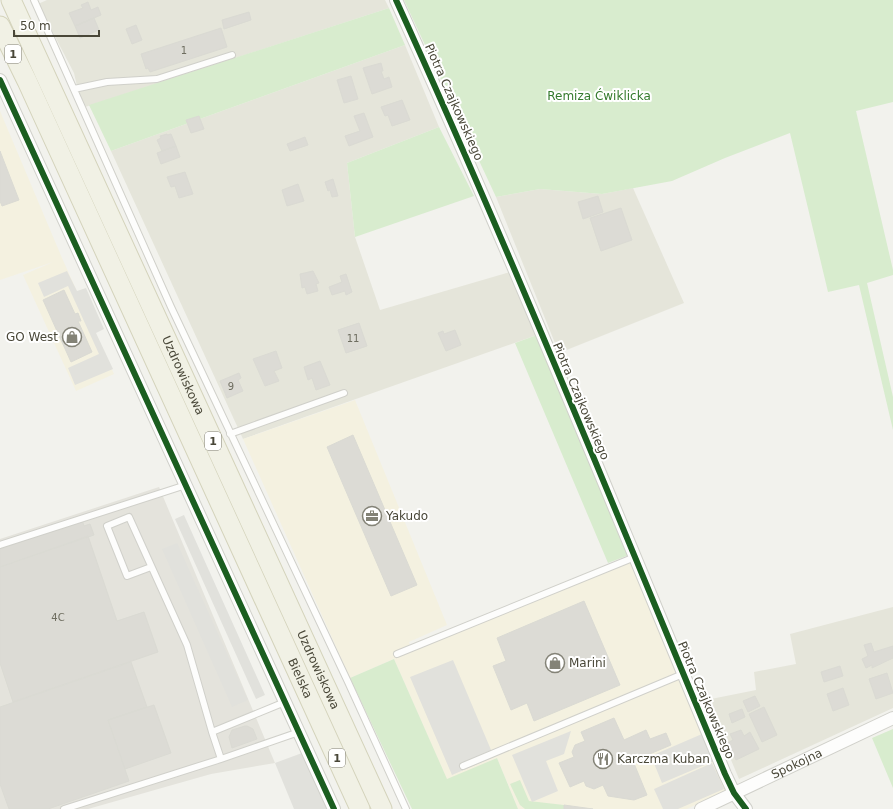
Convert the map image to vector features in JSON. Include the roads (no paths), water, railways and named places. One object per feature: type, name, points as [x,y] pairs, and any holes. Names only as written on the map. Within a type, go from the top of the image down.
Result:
[{"type":"main road","name":"Uzdrowiskowa","points":[[11,0],[382,809]]},
{"type":"main road","name":"Uzdrowiskowa","points":[[0,26],[27,81],[287,648]]},
{"type":"main road","name":"Bielska","points":[[287,648],[314,707]]},
{"type":"main road","name":"Uzdrowiskowa","points":[[314,707],[360,809]]},
{"type":"street","name":"Piotra Czajkowskiego","points":[[396,0],[435,85],[734,793],[746,809]]},
{"type":"street","points":[[0,80],[334,809]]},
{"type":"street","name":"Spokojna","points":[[701,809],[893,718]]},
{"type":"lane","points":[[34,0],[171,307],[348,682],[406,809]]},
{"type":"lane","points":[[74,89],[107,82],[157,79],[232,55]]},
{"type":"lane","points":[[230,434],[344,393]]},
{"type":"lane","points":[[0,545],[186,484]]},
{"type":"lane","points":[[151,567],[127,576],[107,526],[129,517],[187,645],[221,760]]},
{"type":"lane","points":[[397,654],[635,557]]},
{"type":"lane","points":[[463,766],[683,674]]},
{"type":"lane","points":[[212,732],[285,702]]},
{"type":"lane","points":[[64,809],[221,760],[299,732]]},
{"type":"place","name":"GO West","points":[[72,337]]},
{"type":"place","name":"Yakudo","points":[[372,516]]},
{"type":"place","name":"Marini","points":[[555,663]]},
{"type":"place","name":"Karczma Kuban","points":[[603,759]]},
{"type":"park label","name":"Remiza Ćwiklicka","points":[[599,96]]}]
